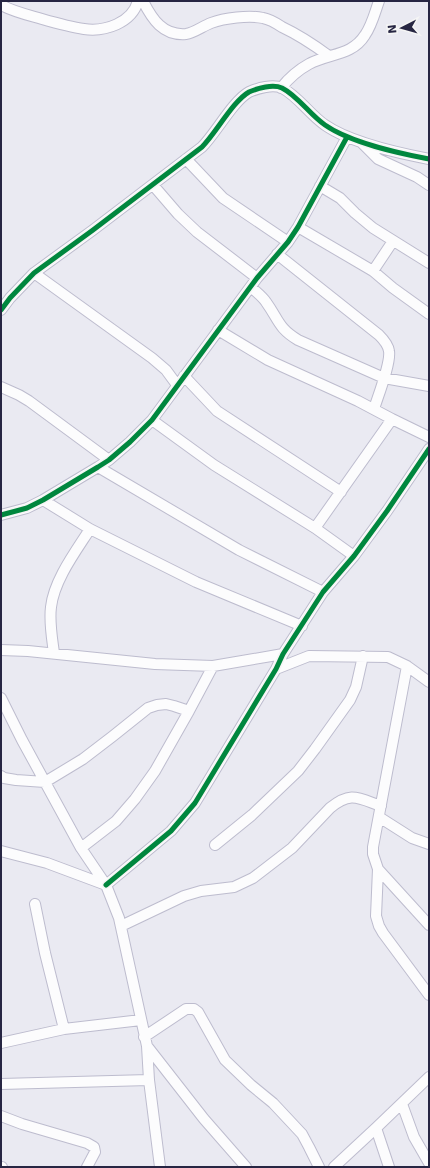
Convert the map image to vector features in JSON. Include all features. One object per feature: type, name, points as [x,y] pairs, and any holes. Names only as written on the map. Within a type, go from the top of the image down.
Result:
[{"type":"street","points":[[1,5],[11,10],[86,30],[100,29],[115,25],[125,20],[133,12],[138,1]]},
{"type":"street","points":[[143,1],[159,26],[168,32],[187,34],[212,23],[224,20],[263,18],[300,36],[329,56]]},
{"type":"street","points":[[281,88],[296,73],[309,64],[354,48],[361,41],[371,24],[379,1]]},
{"type":"street","points":[[1,310],[10,298],[34,273],[202,147],[210,139],[239,101],[249,92],[267,86],[276,86],[290,93],[324,124],[346,137],[396,152],[429,159]]},
{"type":"street","points":[[1,515],[27,508],[98,467],[109,460],[152,420],[257,278],[288,242],[298,227],[346,137]]},
{"type":"street","points":[[360,141],[378,159],[417,177],[429,185]]},
{"type":"street","points":[[186,160],[223,198],[288,242]]},
{"type":"street","points":[[153,185],[178,214],[197,232],[257,278]]},
{"type":"street","points":[[320,186],[340,198],[369,225],[429,263]]},
{"type":"street","points":[[298,227],[373,271],[393,288],[429,314]]},
{"type":"street","points":[[373,271],[393,241]]},
{"type":"street","points":[[277,254],[373,330],[388,346],[390,352],[388,364],[374,409]]},
{"type":"street","points":[[34,273],[152,358],[166,370],[178,385]]},
{"type":"street","points":[[251,287],[266,302],[282,328],[298,340],[384,378],[429,386]]},
{"type":"street","points":[[218,330],[268,360],[358,401],[429,437]]},
{"type":"street","points":[[184,376],[217,411],[341,492]]},
{"type":"street","points":[[1,387],[19,395],[109,460]]},
{"type":"street","points":[[315,528],[392,419]]},
{"type":"street","points":[[152,420],[214,465],[315,528],[354,556]]},
{"type":"street","points":[[106,885],[171,830],[195,803],[276,669],[283,654],[323,592],[354,556],[429,449]]},
{"type":"street","points":[[98,467],[240,550],[323,592]]},
{"type":"street","points":[[43,500],[90,528],[196,582],[302,626]]},
{"type":"street","points":[[54,654],[51,621],[52,597],[59,580],[90,528]]},
{"type":"street","points":[[1,650],[28,651],[155,664],[213,666],[283,654]]},
{"type":"street","points":[[276,669],[309,656],[388,657],[407,666],[429,682]]},
{"type":"street","points":[[215,845],[252,816],[298,771],[350,700],[356,687],[363,656]]},
{"type":"street","points":[[81,848],[116,821],[135,799],[155,770],[213,666]]},
{"type":"street","points":[[407,666],[373,846],[373,854],[378,869],[376,916],[383,933],[429,995]]},
{"type":"street","points":[[1,698],[81,848],[106,885],[119,918],[146,1041],[149,1080],[160,1167]]},
{"type":"street","points":[[1,776],[16,780],[45,782],[95,750],[148,708],[166,704],[189,711]]},
{"type":"street","points":[[121,926],[184,896],[201,891],[234,887],[249,880],[292,848],[330,808],[345,798],[358,798],[381,806]]},
{"type":"street","points":[[379,817],[412,838],[429,844]]},
{"type":"street","points":[[1,851],[47,863],[106,885]]},
{"type":"street","points":[[378,869],[429,925]]},
{"type":"street","points":[[35,904],[45,953],[64,1029]]},
{"type":"street","points":[[146,1041],[186,1008],[194,1009],[198,1012],[225,1060],[251,1085],[273,1103],[302,1134],[319,1167]]},
{"type":"street","points":[[1,1043],[64,1029],[141,1020]]},
{"type":"street","points":[[146,1041],[204,1119],[246,1167]]},
{"type":"street","points":[[334,1167],[429,1077]]},
{"type":"street","points":[[1,1084],[149,1080]]},
{"type":"street","points":[[402,1104],[414,1137],[429,1163]]},
{"type":"street","points":[[1,1116],[22,1124],[87,1143],[94,1147],[95,1152],[87,1167]]},
{"type":"street","points":[[376,1128],[389,1167]]},
{"type":"cycle path","points":[[1,310],[10,298],[34,273],[202,147],[237,102],[249,92],[270,86],[282,88],[288,91],[325,125],[348,137],[403,154],[429,159]]},
{"type":"cycle path","points":[[1,515],[27,508],[98,467],[109,460],[130,442],[152,420],[257,278],[288,242],[298,227],[347,137]]},
{"type":"cycle path","points":[[106,885],[171,831],[195,803],[276,669],[283,654],[323,592],[354,556],[429,449]]}]
